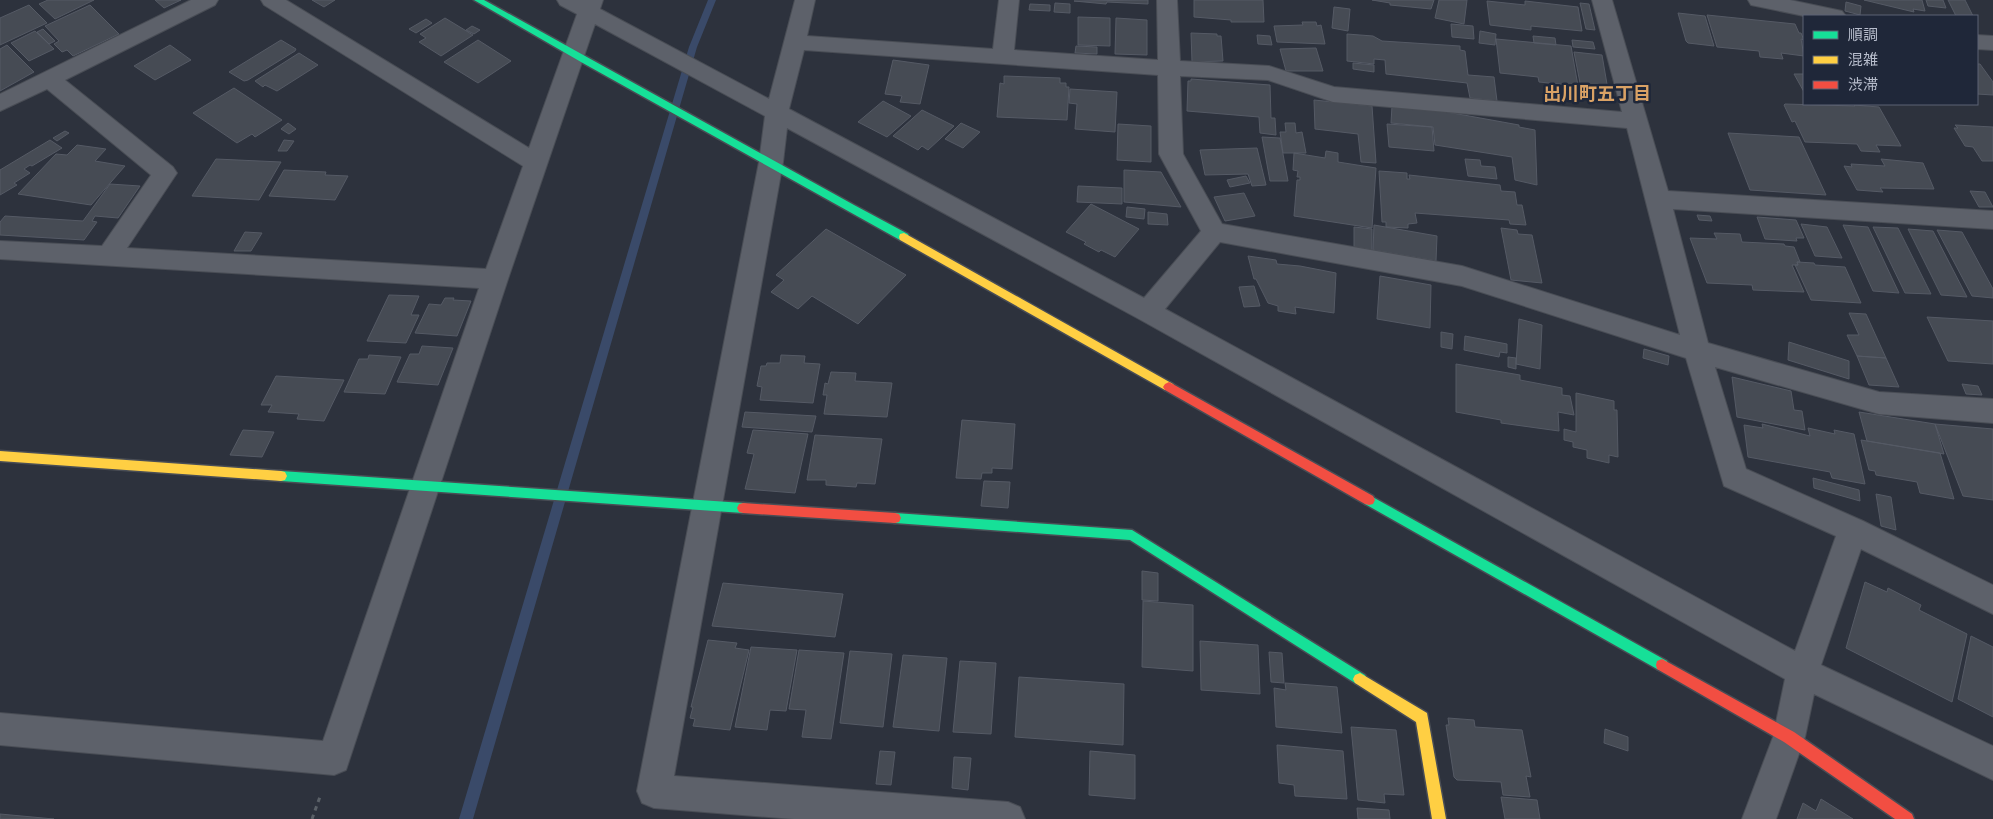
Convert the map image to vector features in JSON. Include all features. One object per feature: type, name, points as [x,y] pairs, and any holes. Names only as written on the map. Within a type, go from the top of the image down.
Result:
[{"type":"street","points":[[0,103],[208,0]]},
{"type":"street","points":[[271,0],[536,162]]},
{"type":"street","points":[[478,0],[572,55],[771,162],[1789,737],[1907,819]]},
{"type":"street","points":[[805,0],[777,113],[771,162],[654,791],[1008,819]]},
{"type":"street","points":[[1003,56],[1009,0]]},
{"type":"street","points":[[1166,0],[1171,154],[1214,232]]},
{"type":"street","points":[[1602,0],[1658,199],[1697,351],[1734,478],[1853,530],[1993,600]]},
{"type":"street","points":[[1758,0],[1829,15]]},
{"type":"street","points":[[0,729],[334,758],[572,55],[583,4],[777,113],[1148,312],[1803,672],[1993,763]]},
{"type":"street","points":[[794,42],[1169,68],[1269,73],[1333,94],[1635,121]]},
{"type":"street","points":[[1978,42],[1993,43]]},
{"type":"street","points":[[48,78],[165,173],[108,256]]},
{"type":"street","points":[[1658,199],[1993,220]]},
{"type":"street","points":[[1148,312],[1214,232]]},
{"type":"street","points":[[1214,232],[1462,276],[1697,351],[1879,403],[1993,411]]},
{"type":"street","points":[[0,250],[495,279]]},
{"type":"street","points":[[0,456],[425,487],[1132,534],[1422,718],[1439,819]]},
{"type":"street","points":[[1759,819],[1789,737],[1803,672],[1853,530]]},
{"type":"building","points":[[48,0],[94,0],[55,19],[39,4]]},
{"type":"building","points":[[155,0],[181,0],[164,8]]},
{"type":"building","points":[[312,0],[335,0],[324,7]]},
{"type":"building","points":[[1148,0],[1148,4],[1107,2],[1106,4],[1074,1]]},
{"type":"building","points":[[1194,0],[1263,0],[1264,22],[1231,22],[1231,20],[1194,17]]},
{"type":"building","points":[[1372,0],[1434,0],[1431,9],[1390,5],[1390,3]]},
{"type":"building","points":[[1439,0],[1467,0],[1464,24],[1435,18]]},
{"type":"building","points":[[1864,0],[1922,0],[1925,11],[1913,9],[1914,12]]},
{"type":"building","points":[[1926,0],[1943,0],[1946,8],[1928,6]]},
{"type":"building","points":[[1948,0],[1965,0],[1972,15],[1956,15]]},
{"type":"building","points":[[1487,1],[1525,5],[1525,1],[1578,7],[1582,31],[1531,26],[1531,30],[1490,25]]},
{"type":"building","points":[[1846,2],[1861,6],[1860,15],[1845,11]]},
{"type":"building","points":[[1055,3],[1070,4],[1070,13],[1054,12]]},
{"type":"building","points":[[1580,3],[1589,4],[1595,30],[1586,29]]},
{"type":"building","points":[[1030,4],[1050,5],[1050,11],[1029,10]]},
{"type":"building","points":[[29,5],[47,23],[0,45],[0,18]]},
{"type":"building","points":[[90,5],[119,34],[73,56],[67,50],[62,52],[54,44],[59,41],[45,26]]},
{"type":"building","points":[[1334,7],[1350,9],[1348,31],[1332,28]]},
{"type":"building","points":[[1678,13],[1705,16],[1714,46],[1688,43]]},
{"type":"building","points":[[1707,15],[1795,24],[1803,38],[1803,40],[1801,39],[1803,56],[1781,53],[1783,59],[1760,57],[1759,51],[1717,47]]},
{"type":"building","points":[[1078,17],[1110,18],[1110,46],[1078,45]]},
{"type":"building","points":[[445,18],[473,35],[441,56],[419,42],[426,38],[420,34]]},
{"type":"building","points":[[1116,18],[1147,20],[1147,55],[1115,54]]},
{"type":"building","points":[[426,19],[432,23],[416,33],[409,29]]},
{"type":"building","points":[[1302,22],[1316,22],[1317,26],[1321,25],[1325,44],[1277,42],[1274,26],[1303,25]]},
{"type":"building","points":[[1451,24],[1473,26],[1474,39],[1452,37]]},
{"type":"building","points":[[472,26],[480,30],[474,34],[466,30]]},
{"type":"building","points":[[43,29],[55,41],[49,44],[37,32]]},
{"type":"building","points":[[35,31],[54,49],[29,61],[11,43]]},
{"type":"building","points":[[1480,31],[1496,34],[1495,45],[1479,43]]},
{"type":"building","points":[[1191,33],[1217,34],[1217,36],[1221,36],[1223,61],[1192,62]]},
{"type":"building","points":[[1347,34],[1373,36],[1382,41],[1460,46],[1460,50],[1465,51],[1468,75],[1494,77],[1497,101],[1470,98],[1467,83],[1386,74],[1385,60],[1374,59],[1374,64],[1347,61]]},
{"type":"building","points":[[1257,35],[1270,36],[1272,45],[1258,44]]},
{"type":"building","points":[[1533,36],[1555,38],[1556,45],[1534,43]]},
{"type":"building","points":[[1496,39],[1571,46],[1578,86],[1539,82],[1538,77],[1500,73]]},
{"type":"building","points":[[281,40],[296,49],[295,51],[248,80],[244,81],[229,72]]},
{"type":"building","points":[[478,40],[511,61],[478,83],[444,62]]},
{"type":"building","points":[[1572,40],[1593,42],[1595,49],[1573,47]]},
{"type":"building","points":[[7,45],[34,72],[0,91],[0,49]]},
{"type":"building","points":[[170,45],[191,60],[155,80],[134,66]]},
{"type":"building","points":[[1076,46],[1097,47],[1097,54],[1075,53]]},
{"type":"building","points":[[1316,48],[1323,71],[1286,71],[1280,49]]},
{"type":"building","points":[[1574,52],[1602,55],[1608,90],[1581,88]]},
{"type":"building","points":[[299,53],[318,65],[277,91],[265,85],[263,87],[255,81]]},
{"type":"building","points":[[893,60],[929,65],[920,104],[900,102],[902,96],[885,94]]},
{"type":"building","points":[[1353,63],[1374,65],[1374,72],[1353,69]]},
{"type":"building","points":[[1978,64],[1980,64],[1993,82],[1993,95],[1978,94]]},
{"type":"building","points":[[1794,74],[1803,74],[1803,90]]},
{"type":"building","points":[[1004,76],[1060,78],[1060,83],[1066,83],[1066,87],[1069,87],[1067,120],[997,117],[1000,83],[1004,84]]},
{"type":"building","points":[[1191,79],[1270,85],[1271,118],[1275,118],[1276,135],[1260,133],[1259,117],[1187,111],[1188,81],[1191,81]]},
{"type":"building","points":[[234,88],[282,120],[255,137],[252,134],[237,143],[193,113]]},
{"type":"building","points":[[1070,89],[1117,92],[1115,132],[1075,129],[1077,104],[1069,103]]},
{"type":"building","points":[[1314,100],[1372,106],[1376,163],[1361,162],[1358,134],[1315,129]]},
{"type":"building","points":[[883,101],[911,116],[887,137],[858,122]]},
{"type":"building","points":[[1784,105],[1879,107],[1901,146],[1876,145],[1880,152],[1861,151],[1857,144],[1805,142],[1795,121],[1792,122]]},
{"type":"building","points":[[1392,106],[1436,110],[1519,125],[1519,127],[1535,130],[1537,185],[1515,180],[1512,157],[1435,145],[1433,127],[1391,123]]},
{"type":"building","points":[[922,110],[954,126],[928,150],[922,146],[918,150],[893,136]]},
{"type":"building","points":[[288,123],[296,129],[289,134],[281,129]]},
{"type":"building","points":[[961,123],[980,132],[963,148],[945,139]]},
{"type":"building","points":[[1285,123],[1295,123],[1296,133],[1302,132],[1306,153],[1283,153],[1280,132],[1286,132]]},
{"type":"building","points":[[1118,124],[1151,126],[1151,162],[1117,160]]},
{"type":"building","points":[[1387,124],[1432,127],[1434,151],[1389,147]]},
{"type":"building","points":[[1955,125],[1993,127],[1993,161],[1982,161],[1973,147],[1965,146],[1954,128],[1958,128]]},
{"type":"building","points":[[65,131],[69,133],[57,141],[53,138]]},
{"type":"building","points":[[1728,133],[1799,137],[1826,195],[1750,190]]},
{"type":"building","points":[[1262,137],[1280,138],[1288,181],[1270,181]]},
{"type":"building","points":[[50,140],[62,148],[24,169],[30,173],[14,183],[17,185],[0,195],[0,170]]},
{"type":"building","points":[[284,140],[294,141],[287,151],[278,151]]},
{"type":"building","points":[[77,145],[106,149],[95,161],[125,166],[91,205],[18,194],[56,154],[67,155]]},
{"type":"building","points":[[1257,148],[1266,185],[1252,186],[1248,174],[1205,175],[1200,150]]},
{"type":"building","points":[[1326,151],[1338,153],[1338,162],[1376,168],[1372,228],[1294,216],[1297,180],[1300,180],[1300,177],[1297,177],[1298,171],[1293,170],[1294,153],[1325,158]]},
{"type":"building","points":[[216,159],[281,162],[259,200],[192,196]]},
{"type":"building","points":[[1465,159],[1480,160],[1481,166],[1495,167],[1497,179],[1468,176]]},
{"type":"building","points":[[1881,159],[1923,163],[1934,189],[1880,188],[1883,192],[1857,190],[1844,166],[1852,167],[1851,164],[1885,166]]},
{"type":"building","points":[[284,170],[326,172],[325,175],[348,176],[335,200],[269,196]]},
{"type":"building","points":[[1124,170],[1161,172],[1181,207],[1124,202]]},
{"type":"building","points":[[1379,171],[1407,173],[1407,179],[1410,179],[1409,175],[1500,185],[1501,191],[1515,192],[1517,205],[1522,205],[1526,225],[1510,224],[1509,220],[1415,213],[1417,223],[1408,224],[1408,228],[1386,227],[1386,222],[1382,222]]},
{"type":"building","points":[[1246,176],[1250,183],[1230,187],[1227,180]]},
{"type":"building","points":[[110,184],[140,186],[118,218],[95,216],[92,221],[97,222],[84,240],[0,235],[0,222],[5,216],[83,221]]},
{"type":"building","points":[[1078,186],[1122,188],[1122,204],[1077,202]]},
{"type":"building","points":[[1970,191],[1985,192],[1993,207],[1979,207]]},
{"type":"building","points":[[1244,193],[1255,216],[1225,221],[1214,197]]},
{"type":"building","points":[[1091,204],[1139,229],[1115,257],[1101,250],[1099,252],[1084,244],[1086,242],[1066,232]]},
{"type":"building","points":[[1127,207],[1145,209],[1144,219],[1126,217]]},
{"type":"building","points":[[1148,212],[1167,214],[1168,225],[1148,224]]},
{"type":"building","points":[[1697,215],[1710,216],[1712,221],[1699,220]]},
{"type":"building","points":[[1757,217],[1796,220],[1804,238],[1796,238],[1797,241],[1765,239]]},
{"type":"building","points":[[1801,224],[1827,227],[1842,258],[1815,256]]},
{"type":"building","points":[[1374,225],[1437,236],[1436,261],[1373,250]]},
{"type":"building","points":[[1843,225],[1868,227],[1899,293],[1873,291]]},
{"type":"building","points":[[1354,227],[1372,229],[1372,250],[1354,247]]},
{"type":"building","points":[[1873,227],[1898,228],[1931,294],[1905,293]]},
{"type":"building","points":[[1501,228],[1517,230],[1518,234],[1532,235],[1542,283],[1511,280]]},
{"type":"building","points":[[826,229],[906,275],[858,324],[812,296],[798,309],[771,292],[784,280],[776,275]]},
{"type":"building","points":[[1908,229],[1933,231],[1967,297],[1941,295]]},
{"type":"building","points":[[1937,230],[1962,232],[1993,289],[1993,298],[1972,296]]},
{"type":"building","points":[[245,232],[262,233],[251,251],[234,251]]},
{"type":"building","points":[[1714,233],[1740,234],[1742,242],[1784,244],[1785,246],[1794,247],[1800,262],[1797,262],[1798,265],[1792,265],[1804,292],[1753,290],[1752,285],[1707,283],[1690,238],[1717,239]]},
{"type":"building","points":[[1248,256],[1276,260],[1277,264],[1336,273],[1334,313],[1295,307],[1296,314],[1278,311],[1278,306],[1268,303],[1256,279],[1254,279]]},
{"type":"building","points":[[1797,262],[1845,267],[1861,303],[1811,300],[1795,265],[1798,265]]},
{"type":"building","points":[[1380,276],[1431,285],[1430,328],[1377,319]]},
{"type":"building","points":[[1254,286],[1260,306],[1244,307],[1239,287]]},
{"type":"building","points":[[389,295],[419,296],[411,315],[419,315],[406,343],[367,341]]},
{"type":"building","points":[[445,298],[471,301],[457,336],[415,333],[429,304],[441,305]]},
{"type":"building","points":[[1849,313],[1866,314],[1886,358],[1857,356],[1847,335],[1859,335]]},
{"type":"building","points":[[1927,317],[1993,321],[1993,364],[1948,361]]},
{"type":"building","points":[[1519,319],[1542,325],[1540,369],[1516,364]]},
{"type":"building","points":[[1441,332],[1453,334],[1452,349],[1441,347]]},
{"type":"building","points":[[1465,336],[1507,344],[1507,353],[1500,352],[1499,357],[1464,350]]},
{"type":"building","points":[[1789,342],[1849,361],[1849,379],[1788,360]]},
{"type":"building","points":[[422,346],[453,348],[438,385],[397,382],[410,354],[419,354]]},
{"type":"building","points":[[1644,349],[1669,356],[1668,365],[1643,358]]},
{"type":"building","points":[[369,355],[401,357],[385,394],[344,392],[359,359],[368,359]]},
{"type":"building","points":[[781,355],[805,356],[804,363],[820,364],[813,403],[760,400],[762,387],[757,386],[761,366],[766,366],[767,363],[780,363]]},
{"type":"building","points":[[1857,356],[1886,358],[1899,387],[1869,385]]},
{"type":"building","points":[[1508,357],[1516,358],[1516,369],[1508,367]]},
{"type":"building","points":[[1456,364],[1520,375],[1520,380],[1562,388],[1562,395],[1570,396],[1574,415],[1558,412],[1559,431],[1501,423],[1501,420],[1456,412]]},
{"type":"building","points":[[831,372],[856,373],[855,381],[892,383],[887,417],[824,414],[827,395],[823,395],[825,383],[828,384]]},
{"type":"building","points":[[276,376],[344,380],[324,421],[297,419],[299,414],[268,412],[272,405],[261,405]]},
{"type":"building","points":[[1732,377],[1791,391],[1794,410],[1802,411],[1805,430],[1737,417]]},
{"type":"building","points":[[1962,384],[1978,386],[1982,395],[1966,394]]},
{"type":"building","points":[[1576,393],[1614,401],[1614,410],[1617,410],[1618,457],[1609,455],[1609,463],[1587,458],[1587,450],[1573,447],[1573,442],[1564,440],[1564,429],[1576,432]]},
{"type":"building","points":[[745,412],[816,416],[812,432],[742,427]]},
{"type":"building","points":[[1859,412],[1935,424],[1944,454],[1867,441]]},
{"type":"building","points":[[962,420],[1015,424],[1012,469],[992,468],[992,473],[982,473],[981,479],[956,478]]},
{"type":"building","points":[[1762,424],[1810,436],[1808,428],[1835,434],[1834,430],[1854,434],[1865,484],[1832,478],[1830,472],[1748,457],[1744,425],[1763,428]]},
{"type":"building","points":[[1935,424],[1993,429],[1993,500],[1963,496]]},
{"type":"building","points":[[243,430],[274,432],[262,457],[230,455]]},
{"type":"building","points":[[753,430],[808,434],[795,493],[745,489],[754,454],[747,453]]},
{"type":"building","points":[[815,435],[882,439],[875,484],[857,483],[856,487],[826,485],[826,480],[807,480]]},
{"type":"building","points":[[1861,440],[1940,453],[1954,499],[1920,493],[1917,482],[1876,475],[1875,471],[1869,470]]},
{"type":"building","points":[[1813,478],[1859,490],[1860,501],[1814,488]]},
{"type":"building","points":[[984,481],[1010,482],[1008,508],[981,506]]},
{"type":"building","points":[[1876,494],[1891,497],[1896,530],[1881,526]]},
{"type":"building","points":[[1142,571],[1158,573],[1158,601],[1142,600]]},
{"type":"building","points":[[1865,582],[1887,592],[1888,588],[1921,605],[1919,610],[1967,634],[1952,702],[1846,648]]},
{"type":"building","points":[[723,583],[843,594],[835,637],[712,626]]},
{"type":"building","points":[[1143,601],[1193,605],[1193,671],[1142,667]]},
{"type":"building","points":[[1971,636],[1993,647],[1993,717],[1958,699]]},
{"type":"building","points":[[708,640],[737,643],[735,648],[749,650],[730,730],[693,726],[695,719],[690,718]]},
{"type":"building","points":[[1200,641],[1258,645],[1260,694],[1201,690]]},
{"type":"building","points":[[751,647],[797,650],[786,711],[770,710],[767,730],[735,727]]},
{"type":"building","points":[[799,650],[844,653],[831,739],[802,737],[806,710],[789,709]]},
{"type":"building","points":[[850,651],[892,654],[883,727],[840,723]]},
{"type":"building","points":[[1269,652],[1282,653],[1284,683],[1271,682]]},
{"type":"building","points":[[903,655],[947,658],[939,731],[893,727]]},
{"type":"building","points":[[960,661],[996,663],[991,734],[953,732]]},
{"type":"building","points":[[1019,677],[1124,684],[1123,745],[1015,737]]},
{"type":"building","points":[[1285,683],[1337,687],[1342,733],[1276,727],[1274,688],[1286,690]]},
{"type":"building","points":[[1448,718],[1474,720],[1475,727],[1522,730],[1531,777],[1526,776],[1530,797],[1503,795],[1501,782],[1457,780],[1454,777],[1446,725],[1449,725]]},
{"type":"building","points":[[1351,727],[1396,730],[1404,795],[1384,794],[1385,803],[1358,800]]},
{"type":"building","points":[[1605,729],[1628,737],[1628,751],[1604,743]]},
{"type":"building","points":[[1277,745],[1343,751],[1347,799],[1295,796],[1294,785],[1279,783]]},
{"type":"building","points":[[880,751],[895,752],[891,785],[876,784]]},
{"type":"building","points":[[1090,751],[1135,755],[1135,799],[1089,795]]},
{"type":"building","points":[[954,757],[971,758],[968,790],[952,788]]},
{"type":"building","points":[[1501,797],[1537,800],[1540,819],[1505,819]]},
{"type":"building","points":[[1821,799],[1853,819],[1797,819],[1803,803],[1816,811]]},
{"type":"building","points":[[1357,808],[1389,810],[1390,819],[1358,819]]},
{"type":"building","points":[[0,814],[54,819],[0,819]]},
{"type":"waterway","points":[[466,819],[693,47],[712,0]]},
{"type":"traffic: fast","points":[[478,0],[904,237]]},
{"type":"traffic: fast","points":[[281,476],[743,508]]},
{"type":"traffic: fast","points":[[1369,500],[1662,665]]},
{"type":"traffic: fast","points":[[895,518],[1132,535],[1360,679]]},
{"type":"traffic: slow","points":[[904,237],[1169,387]]},
{"type":"traffic: slow","points":[[0,456],[281,476]]},
{"type":"traffic: slow","points":[[1360,679],[1422,718],[1439,819]]},
{"type":"traffic: jam","points":[[1169,387],[1369,500]]},
{"type":"traffic: jam","points":[[743,508],[895,518]]},
{"type":"traffic: jam","points":[[1662,665],[1789,737],[1907,819]]},
{"type":"district","name":"出川町五丁目","points":[[1597,94]]}]
